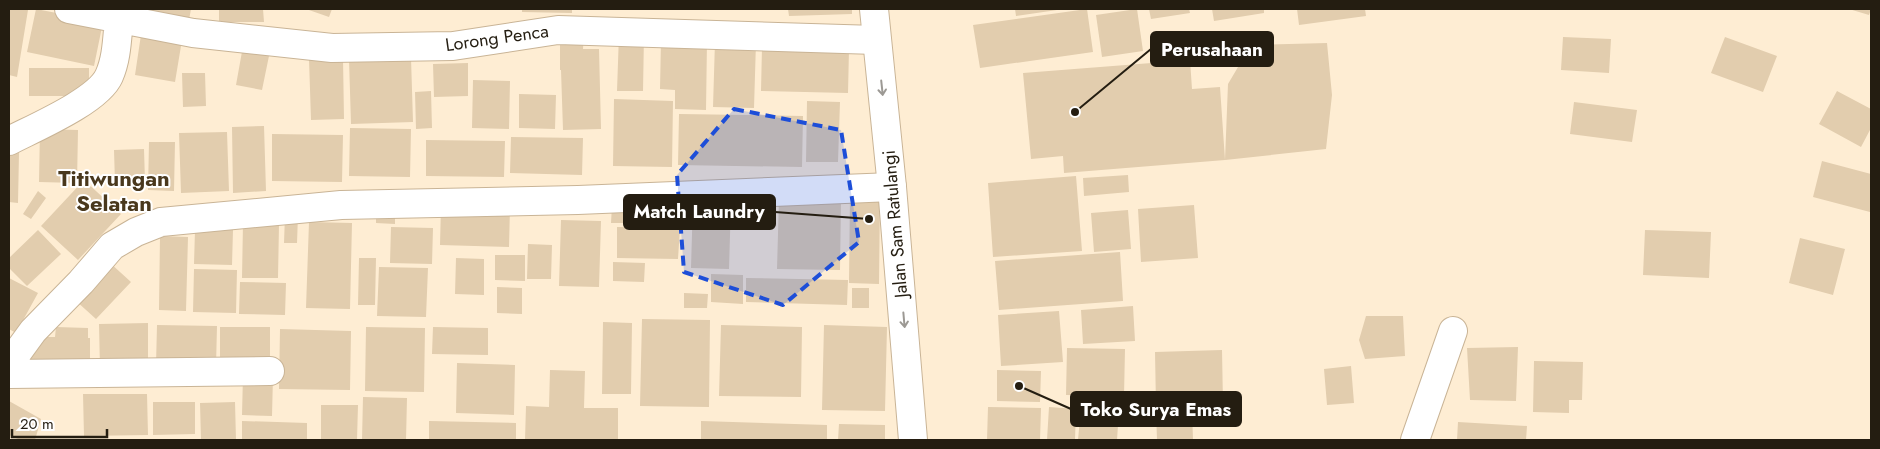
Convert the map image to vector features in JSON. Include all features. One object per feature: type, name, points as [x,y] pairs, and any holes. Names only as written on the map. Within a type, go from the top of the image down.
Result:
[{"type":"street","name":"Lorong Penca","points":[[69,9],[193,33],[332,48],[453,46],[558,30],[876,40]]},
{"type":"street","name":"Jalan Sam Ratulangi","points":[[874,9],[892,187],[913,440]]},
{"type":"street","points":[[9,141],[84,102],[108,78],[115,60],[119,19]]},
{"type":"street","points":[[9,364],[33,331],[81,282],[112,246],[136,232],[161,222],[341,205],[578,200],[892,187]]},
{"type":"street","points":[[1415,440],[1452,331]]},
{"type":"street","points":[[9,374],[270,371]]},
{"type":"highlighted area","points":[[734,109],[841,130],[859,242],[783,305],[684,272],[677,175]]},
{"type":"building","points":[[9,9],[28,10],[17,77],[9,75]]},
{"type":"building","points":[[36,9],[103,22],[94,66],[27,52]]},
{"type":"building","points":[[131,9],[191,9],[189,20]]},
{"type":"building","points":[[219,9],[263,9],[264,22],[219,22]]},
{"type":"building","points":[[306,9],[332,9],[329,17]]},
{"type":"building","points":[[522,9],[572,9],[572,13],[522,12]]},
{"type":"building","points":[[788,9],[852,9],[852,14],[789,16]]},
{"type":"building","points":[[1015,9],[1057,9],[1057,10],[1016,16]]},
{"type":"building","points":[[1087,9],[1093,52],[980,68],[973,25]]},
{"type":"building","points":[[1137,9],[1143,51],[1102,57],[1096,15]]},
{"type":"building","points":[[1149,9],[1189,9],[1190,13],[1151,19]]},
{"type":"building","points":[[1212,9],[1264,9],[1264,13],[1214,21]]},
{"type":"building","points":[[1297,9],[1365,9],[1366,16],[1299,25]]},
{"type":"building","points":[[1849,9],[1871,9],[1869,15]]},
{"type":"building","points":[[142,28],[183,34],[175,82],[135,75]]},
{"type":"building","points":[[560,31],[584,31],[583,49],[599,49],[601,129],[563,130]]},
{"type":"building","points":[[619,34],[644,35],[643,91],[617,91]]},
{"type":"building","points":[[1563,37],[1611,39],[1609,73],[1561,70]]},
{"type":"building","points":[[1725,37],[1777,56],[1763,92],[1711,73]]},
{"type":"building","points":[[661,40],[707,41],[706,110],[675,109],[675,90],[660,89]]},
{"type":"building","points":[[715,41],[756,42],[754,108],[713,107]]},
{"type":"building","points":[[1327,43],[1332,95],[1326,149],[1225,160],[1228,84],[1251,45]]},
{"type":"building","points":[[243,46],[270,51],[262,90],[236,85]]},
{"type":"building","points":[[762,47],[849,49],[848,93],[761,91]]},
{"type":"building","points":[[343,58],[344,119],[311,120],[309,59]]},
{"type":"building","points":[[411,58],[413,122],[351,124],[349,59]]},
{"type":"building","points":[[1190,60],[1192,89],[1220,87],[1225,160],[1064,173],[1063,156],[1031,159],[1023,73]]},
{"type":"building","points":[[468,63],[468,96],[434,97],[433,64]]},
{"type":"building","points":[[29,68],[89,68],[89,96],[29,96]]},
{"type":"building","points":[[182,73],[205,73],[206,106],[183,107]]},
{"type":"building","points":[[473,80],[510,81],[509,129],[472,128]]},
{"type":"building","points":[[431,91],[432,128],[416,129],[415,92]]},
{"type":"building","points":[[1837,91],[1871,109],[1871,128],[1861,147],[1819,124]]},
{"type":"building","points":[[519,94],[556,95],[555,129],[519,128]]},
{"type":"building","points":[[614,99],[673,101],[672,167],[613,166]]},
{"type":"building","points":[[807,101],[840,102],[838,162],[806,162]]},
{"type":"building","points":[[1574,102],[1637,110],[1632,142],[1570,134]]},
{"type":"building","points":[[679,114],[803,116],[802,167],[678,165]]},
{"type":"building","points":[[264,126],[266,191],[233,193],[232,127]]},
{"type":"building","points":[[350,128],[411,129],[410,177],[349,176]]},
{"type":"building","points":[[40,129],[78,130],[77,183],[39,182]]},
{"type":"building","points":[[227,132],[229,191],[181,193],[179,133]]},
{"type":"building","points":[[272,134],[343,135],[342,182],[272,181]]},
{"type":"building","points":[[511,137],[583,138],[582,175],[510,173]]},
{"type":"building","points":[[426,140],[505,141],[504,177],[426,176]]},
{"type":"building","points":[[149,142],[175,142],[174,191],[148,190]]},
{"type":"building","points":[[144,149],[145,182],[115,183],[114,150]]},
{"type":"building","points":[[9,153],[19,153],[18,203],[9,202]]},
{"type":"building","points":[[1822,161],[1871,174],[1870,212],[1813,197]]},
{"type":"building","points":[[1128,175],[1129,192],[1084,196],[1083,178]]},
{"type":"building","points":[[1076,176],[1082,251],[993,257],[988,183]]},
{"type":"building","points":[[84,180],[121,214],[78,260],[41,226]]},
{"type":"building","points":[[38,191],[46,198],[31,219],[23,214]]},
{"type":"building","points":[[850,195],[880,195],[879,284],[849,283]]},
{"type":"building","points":[[779,198],[841,199],[840,270],[777,269]]},
{"type":"building","points":[[693,201],[731,202],[729,269],[691,268]]},
{"type":"building","points":[[612,205],[626,205],[626,223],[611,223]]},
{"type":"building","points":[[1194,205],[1198,258],[1141,262],[1138,209]]},
{"type":"building","points":[[441,206],[510,207],[509,247],[440,245]]},
{"type":"building","points":[[376,207],[395,208],[395,224],[376,223]]},
{"type":"building","points":[[1128,210],[1131,249],[1094,252],[1091,213]]},
{"type":"building","points":[[285,215],[298,215],[297,243],[284,243]]},
{"type":"building","points":[[561,220],[601,221],[599,287],[559,286]]},
{"type":"building","points":[[309,222],[352,223],[350,309],[306,308]]},
{"type":"building","points":[[243,223],[279,224],[278,278],[242,278]]},
{"type":"building","points":[[391,227],[433,228],[432,264],[390,263]]},
{"type":"building","points":[[617,227],[680,228],[678,259],[617,258]]},
{"type":"building","points":[[38,230],[61,254],[27,286],[9,268],[9,258]]},
{"type":"building","points":[[195,230],[233,230],[232,265],[194,264]]},
{"type":"building","points":[[1645,230],[1711,232],[1709,278],[1643,275]]},
{"type":"building","points":[[160,236],[188,237],[186,311],[159,310]]},
{"type":"building","points":[[1800,238],[1845,249],[1833,295],[1789,283]]},
{"type":"building","points":[[528,244],[552,245],[551,279],[527,279]]},
{"type":"building","points":[[1120,252],[1123,301],[999,310],[995,261]]},
{"type":"building","points":[[495,255],[525,255],[525,281],[495,280]]},
{"type":"building","points":[[359,258],[376,258],[375,305],[358,305]]},
{"type":"building","points":[[456,258],[484,259],[484,295],[455,294]]},
{"type":"building","points":[[109,262],[131,282],[96,319],[75,300]]},
{"type":"building","points":[[613,262],[645,263],[644,282],[613,281]]},
{"type":"building","points":[[379,267],[428,268],[426,317],[377,316]]},
{"type":"building","points":[[194,269],[237,270],[236,313],[193,312]]},
{"type":"building","points":[[711,274],[743,275],[743,304],[711,302]]},
{"type":"building","points":[[9,278],[38,293],[16,333],[9,329]]},
{"type":"building","points":[[746,278],[848,280],[847,305],[746,302]]},
{"type":"building","points":[[240,282],[286,283],[285,315],[239,314]]},
{"type":"building","points":[[497,287],[522,288],[522,314],[497,313]]},
{"type":"building","points":[[852,288],[869,288],[869,308],[852,308]]},
{"type":"building","points":[[684,293],[708,294],[707,308],[684,308]]},
{"type":"building","points":[[1133,306],[1135,341],[1083,344],[1081,310]]},
{"type":"building","points":[[1059,311],[1063,362],[1001,366],[998,315]]},
{"type":"building","points":[[1366,316],[1403,316],[1405,356],[1365,359],[1359,340]]},
{"type":"building","points":[[642,319],[710,320],[709,407],[640,406]]},
{"type":"building","points":[[603,322],[632,323],[631,394],[602,394]]},
{"type":"building","points":[[148,323],[148,367],[100,368],[99,324]]},
{"type":"building","points":[[157,325],[217,326],[216,366],[156,365]]},
{"type":"building","points":[[721,325],[802,327],[801,397],[719,396]]},
{"type":"building","points":[[824,325],[887,327],[885,411],[822,410]]},
{"type":"building","points":[[56,327],[88,328],[90,366],[28,364],[29,337],[55,337]]},
{"type":"building","points":[[220,327],[270,327],[270,364],[220,364]]},
{"type":"building","points":[[366,327],[425,328],[424,392],[365,391]]},
{"type":"building","points":[[433,327],[488,328],[488,355],[432,354]]},
{"type":"building","points":[[280,329],[351,331],[350,390],[279,389]]},
{"type":"building","points":[[1518,347],[1516,401],[1470,400],[1467,348]]},
{"type":"building","points":[[1067,348],[1125,349],[1124,396],[1066,395]]},
{"type":"building","points":[[1222,350],[1223,404],[1156,406],[1155,352]]},
{"type":"building","points":[[1534,361],[1583,362],[1582,400],[1569,400],[1569,413],[1533,412]]},
{"type":"building","points":[[457,363],[515,365],[514,415],[456,413]]},
{"type":"building","points":[[1351,366],[1354,403],[1327,405],[1324,369]]},
{"type":"building","points":[[550,370],[585,371],[584,408],[618,408],[618,440],[525,440],[526,406],[549,407]]},
{"type":"building","points":[[997,370],[1041,371],[1040,402],[997,401]]},
{"type":"building","points":[[243,375],[273,376],[272,416],[242,415]]},
{"type":"building","points":[[83,394],[147,394],[148,435],[84,436]]},
{"type":"building","points":[[363,397],[407,398],[406,440],[362,440]]},
{"type":"building","points":[[9,401],[41,419],[35,440],[20,440],[9,435]]},
{"type":"building","points":[[153,402],[195,402],[195,434],[153,435]]},
{"type":"building","points":[[235,402],[236,440],[201,440],[200,403]]},
{"type":"building","points":[[321,405],[358,405],[357,440],[321,440]]},
{"type":"building","points":[[988,407],[1041,408],[1040,440],[987,440]]},
{"type":"building","points":[[1049,407],[1076,409],[1075,440],[1047,440]]},
{"type":"building","points":[[1081,407],[1119,410],[1117,440],[1078,440]]},
{"type":"building","points":[[1192,409],[1193,440],[1157,440],[1156,410]]},
{"type":"building","points":[[242,421],[307,423],[307,440],[242,440]]},
{"type":"building","points":[[429,421],[516,423],[516,440],[429,440]]},
{"type":"building","points":[[701,421],[827,425],[827,440],[701,440]]},
{"type":"building","points":[[1458,422],[1527,426],[1526,440],[1457,440]]},
{"type":"building","points":[[839,424],[885,425],[885,440],[838,440]]},
{"type":"place","name":"Perusahaan","points":[[1075,112]]},
{"type":"place","name":"Match Laundry","points":[[869,219]]},
{"type":"place","name":"Toko Surya Emas","points":[[1019,386]]},
{"type":"district","name":"Titiwungan Selatan","points":[[114,190]]}]
